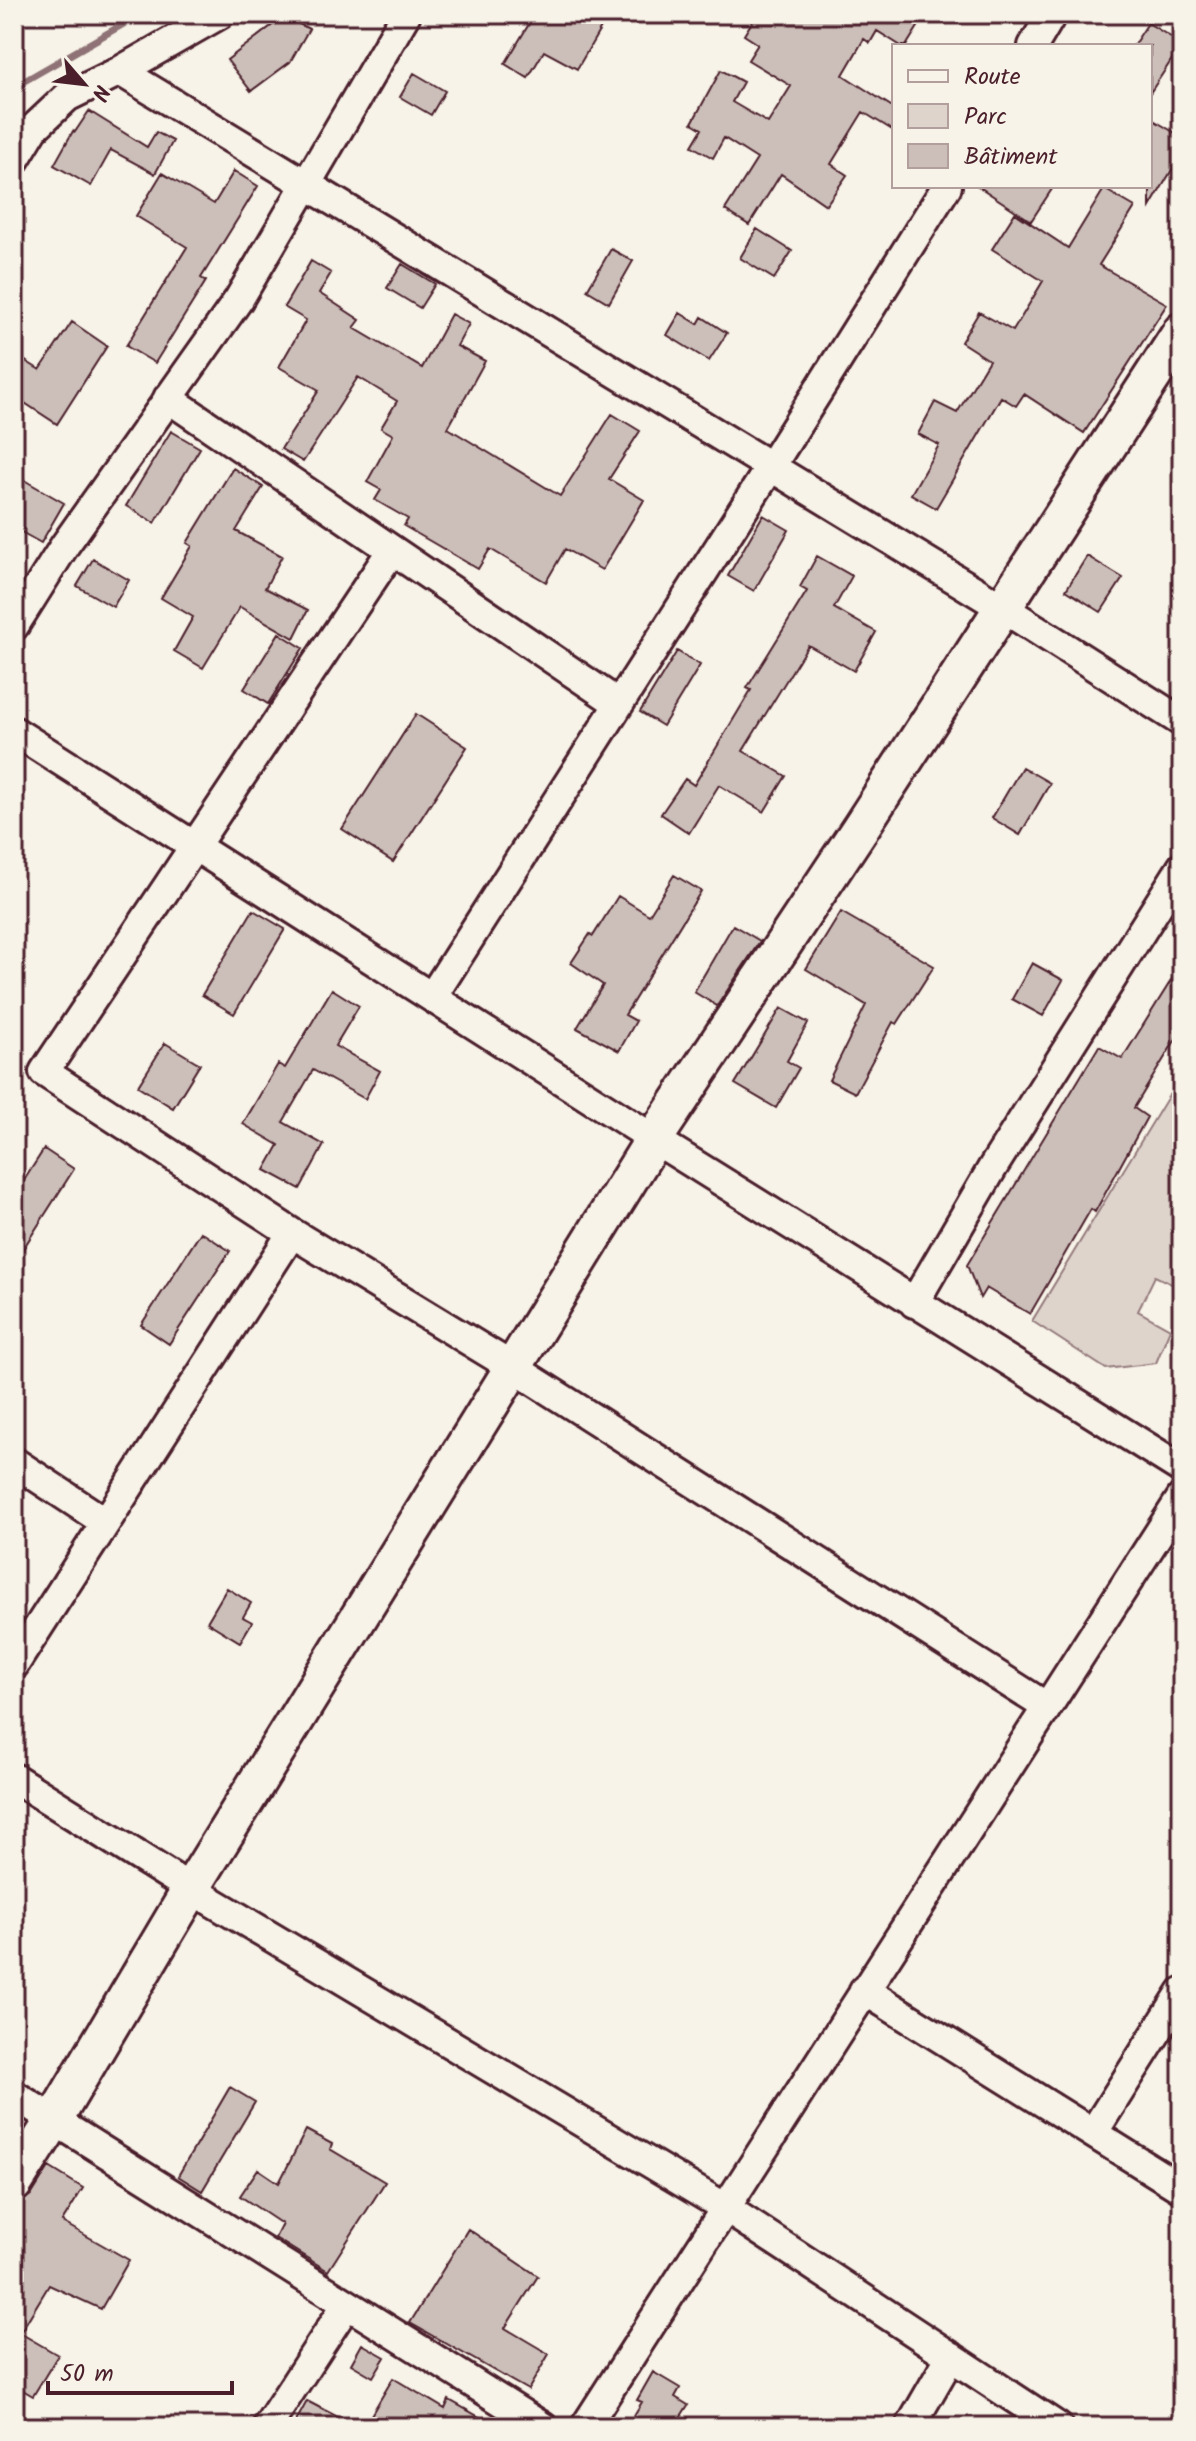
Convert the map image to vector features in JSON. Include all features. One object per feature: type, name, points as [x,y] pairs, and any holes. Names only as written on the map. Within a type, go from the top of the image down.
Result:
[{"type":"street","points":[[14,161],[34,128],[67,97],[120,71],[220,14]]},
{"type":"street","points":[[14,626],[65,545],[239,299],[406,14]]},
{"type":"street","points":[[1034,44],[1052,14]]},
{"type":"street","points":[[120,71],[1003,608],[1182,722]]},
{"type":"street","points":[[432,997],[946,188]]},
{"type":"street","points":[[14,2183],[191,1889],[654,1139],[1182,331]]},
{"type":"street","points":[[168,398],[619,704]]},
{"type":"street","points":[[392,550],[44,1072],[292,1233],[514,1368],[1047,1707]]},
{"type":"street","points":[[14,731],[654,1139],[1182,1469]]},
{"type":"street","points":[[914,1303],[993,1167],[1182,867]]},
{"type":"street","points":[[14,1665],[292,1233]]},
{"type":"street","points":[[14,1462],[105,1522]]},
{"type":"street","points":[[585,2427],[1182,1497]]},
{"type":"street","points":[[14,1778],[191,1889],[724,2207],[1058,2427]]},
{"type":"street","points":[[864,1990],[1182,2189]]},
{"type":"street","points":[[1093,2133],[1182,1992]]},
{"type":"street","points":[[14,2095],[543,2427]]},
{"type":"street","points":[[267,2427],[347,2304]]},
{"type":"street","points":[[910,2427],[951,2356]]},
{"type":"green space","points":[[1182,1082],[1182,1289],[1155,1276],[1138,1311],[1170,1329],[1156,1363],[1106,1369],[1032,1321],[1169,1095]]},
{"type":"building","points":[[280,14],[309,29],[290,62],[251,91],[227,60],[275,23]]},
{"type":"building","points":[[535,14],[609,14],[577,69],[544,51],[528,78],[505,64]]},
{"type":"building","points":[[757,14],[926,14],[907,44],[898,44],[877,31],[870,43],[864,39],[843,75],[892,107],[892,130],[863,112],[831,164],[847,175],[826,205],[781,174],[749,225],[725,210],[757,159],[724,138],[713,158],[692,146],[702,129],[692,123],[721,70],[743,82],[732,102],[768,123],[791,86],[748,60],[758,44],[744,35]]},
{"type":"building","points":[[1148,23],[1182,44],[1152,90],[1152,44],[1134,44]]},
{"type":"building","points":[[414,73],[445,91],[431,115],[400,97]]},
{"type":"building","points":[[89,111],[147,147],[156,132],[173,141],[155,174],[111,150],[91,186],[54,165],[73,131]]},
{"type":"building","points":[[1152,119],[1182,137],[1182,153],[1150,207]]},
{"type":"building","points":[[234,171],[258,186],[201,278],[206,281],[155,363],[126,346],[187,247],[136,216],[162,173],[214,204]]},
{"type":"building","points":[[981,188],[1053,188],[1031,221]]},
{"type":"building","points":[[1104,189],[1135,207],[1099,265],[1167,304],[1084,433],[1024,394],[1016,406],[1001,397],[936,508],[911,494],[939,445],[918,434],[935,402],[957,413],[989,360],[961,342],[979,312],[1013,331],[1043,281],[992,249],[1015,213],[1068,248]]},
{"type":"building","points":[[757,229],[792,251],[774,279],[740,258]]},
{"type":"building","points":[[611,249],[633,261],[609,303],[587,290]]},
{"type":"building","points":[[311,261],[331,273],[319,293],[360,320],[354,328],[422,368],[451,314],[469,324],[457,346],[485,361],[448,428],[560,496],[612,414],[640,431],[609,479],[644,500],[602,570],[565,549],[546,582],[490,549],[478,569],[404,526],[408,519],[375,500],[381,490],[367,482],[393,435],[381,428],[397,401],[358,377],[303,462],[281,449],[319,390],[279,367],[306,320],[284,307]]},
{"type":"building","points":[[402,264],[435,284],[420,308],[387,288]]},
{"type":"building","points":[[680,313],[698,324],[702,317],[727,333],[709,361],[667,335]]},
{"type":"building","points":[[72,322],[107,346],[57,424],[14,396],[14,354],[40,370]]},
{"type":"building","points":[[171,431],[200,448],[155,523],[126,506]]},
{"type":"building","points":[[233,468],[263,487],[236,531],[282,556],[265,588],[308,610],[294,638],[240,607],[203,668],[174,651],[193,617],[161,598],[192,546],[187,543]]},
{"type":"building","points":[[24,480],[64,503],[41,543],[14,528],[14,498]]},
{"type":"building","points":[[763,515],[789,530],[754,591],[728,576]]},
{"type":"building","points":[[817,556],[852,576],[834,608],[876,632],[854,671],[808,645],[743,751],[786,776],[764,812],[719,785],[689,833],[661,814],[685,779],[694,785],[751,690],[747,688],[807,591],[800,587]]},
{"type":"building","points":[[1087,556],[1123,578],[1101,612],[1066,590]]},
{"type":"building","points":[[93,559],[129,580],[113,607],[77,586]]},
{"type":"building","points":[[279,633],[303,648],[268,704],[244,689]]},
{"type":"building","points":[[677,651],[700,665],[663,726],[640,712]]},
{"type":"building","points":[[416,714],[467,747],[393,862],[342,829]]},
{"type":"building","points":[[1022,767],[1050,783],[1020,835],[992,818]]},
{"type":"building","points":[[674,875],[701,891],[625,1015],[636,1021],[619,1051],[577,1028],[603,985],[571,963],[590,934],[593,936],[618,896],[649,915]]},
{"type":"building","points":[[253,910],[285,929],[234,1014],[202,995]]},
{"type":"building","points":[[841,912],[934,966],[897,1024],[893,1022],[855,1093],[829,1080],[866,1005],[806,969]]},
{"type":"building","points":[[733,925],[760,941],[717,1006],[694,992]]},
{"type":"building","points":[[1032,963],[1063,980],[1043,1016],[1012,999]]},
{"type":"building","points":[[1182,963],[1182,1029],[1134,1108],[1147,1117],[1095,1212],[1091,1209],[1030,1314],[986,1288],[980,1298],[967,1265],[1099,1046],[1122,1059]]},
{"type":"building","points":[[332,989],[359,1006],[335,1046],[380,1071],[365,1099],[313,1070],[283,1122],[324,1145],[300,1189],[265,1170],[279,1145],[243,1124],[278,1064],[285,1068]]},
{"type":"building","points":[[781,1008],[808,1023],[787,1061],[799,1068],[776,1108],[735,1084]]},
{"type":"building","points":[[165,1043],[200,1064],[173,1108],[138,1086]]},
{"type":"building","points":[[44,1149],[74,1169],[14,1263],[14,1196]]},
{"type":"building","points":[[201,1232],[230,1251],[169,1344],[141,1325]]},
{"type":"building","points":[[227,1588],[251,1603],[243,1617],[252,1622],[240,1642],[207,1622]]},
{"type":"building","points":[[230,2087],[255,2102],[202,2191],[178,2176]]},
{"type":"building","points":[[306,2130],[332,2144],[330,2149],[385,2182],[328,2271],[275,2238],[282,2224],[240,2196],[258,2169],[279,2183]]},
{"type":"building","points":[[49,2167],[83,2188],[62,2222],[129,2260],[101,2309],[49,2285],[20,2333],[58,2355],[33,2396],[14,2385],[14,2212],[32,2194]]},
{"type":"building","points":[[468,2229],[538,2276],[505,2328],[549,2354],[528,2390],[410,2323]]},
{"type":"building","points":[[362,2344],[385,2357],[373,2377],[351,2364]]},
{"type":"building","points":[[653,2372],[680,2388],[675,2397],[688,2405],[674,2427],[627,2427],[642,2402],[637,2400]]},
{"type":"building","points":[[393,2378],[445,2409],[449,2400],[497,2427],[364,2427]]},
{"type":"building","points":[[307,2401],[357,2427],[293,2427]]},
{"type":"waterway","points":[[14,87],[141,14]]}]
